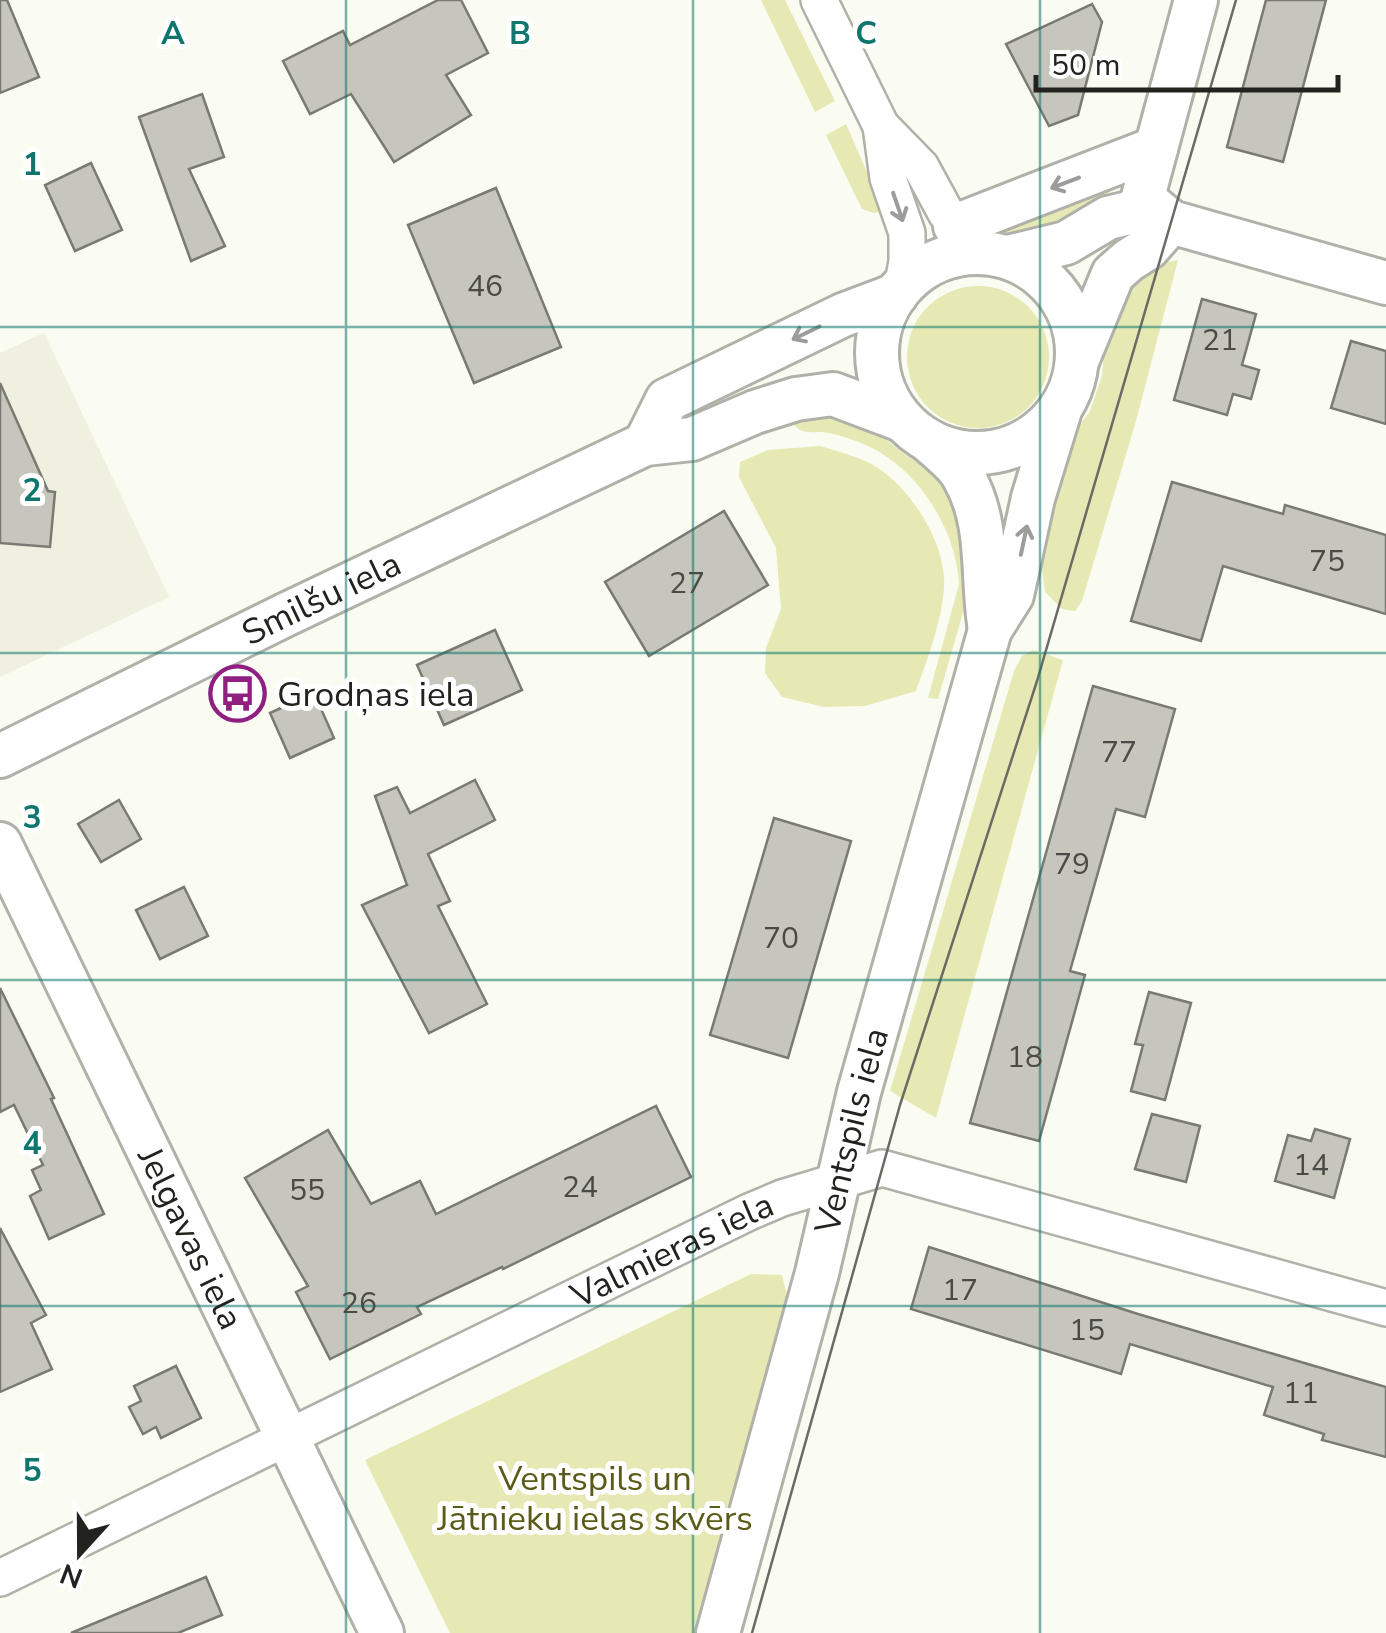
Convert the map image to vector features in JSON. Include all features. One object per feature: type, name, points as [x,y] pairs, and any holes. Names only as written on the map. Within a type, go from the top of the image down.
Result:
[{"type":"street","points":[[820,0],[880,126],[888,178],[907,233],[907,262],[898,292],[879,328],[876,361],[884,392],[916,431],[957,452],[986,454],[1015,446],[1040,432],[1060,410],[1072,387],[1096,309],[1113,274],[1148,248],[1156,215],[1156,148],[1196,0]]},
{"type":"street","points":[[880,126],[921,167],[983,246],[1038,273],[1061,298],[1074,328],[1077,362]]},
{"type":"street","points":[[644,444],[667,400],[898,292],[914,274],[943,258],[975,253],[1156,148]]},
{"type":"street","points":[[983,246],[1066,242],[1108,218],[1156,215],[1386,283]]},
{"type":"street","name":"Smilšu iela","points":[[0,756],[644,444],[692,440],[756,412],[796,399],[833,394],[916,431]]},
{"type":"street","name":"Ventspils iela","points":[[718,1633],[840,1181],[859,1092],[990,630],[1012,595],[1033,498],[1060,410]]},
{"type":"street","name":"Ventspils iela","points":[[916,431],[962,472],[979,511],[990,630]]},
{"type":"street","name":"Jelgavas iela","points":[[0,844],[382,1633]]},
{"type":"street","name":"Valmieras iela","points":[[0,1578],[749,1212],[882,1168],[1386,1308]]},
{"type":"shaded area","points":[[44,333],[169,597],[0,677],[0,353]]},
{"type":"green space","points":[[761,0],[785,0],[835,101],[815,112]]},
{"type":"green space","points":[[846,124],[884,211],[862,209],[826,135]]},
{"type":"green space","points":[[1118,183],[1093,207],[1061,226],[1025,236],[992,230]]},
{"type":"green space","points":[[1178,260],[1136,421],[1082,601],[1075,611],[1062,609],[1045,592],[1042,569],[1057,481],[1069,439],[1090,411],[1102,376],[1106,330],[1125,288],[1152,265]]},
{"type":"green space","points":[[978,286],[1005,292],[1028,307],[1043,330],[1049,357],[1043,384],[1028,407],[1005,422],[978,428],[951,422],[928,407],[913,384],[907,357],[913,330],[928,307],[951,292]]},
{"type":"green space","points":[[820,410],[867,424],[908,457],[930,468],[963,507],[967,599],[938,699],[928,698],[959,584],[951,543],[931,503],[903,470],[886,457],[846,437],[802,431],[788,419]]},
{"type":"green space","points":[[820,446],[865,461],[890,477],[923,516],[942,563],[942,605],[916,691],[865,706],[824,707],[782,697],[765,673],[766,648],[781,609],[776,548],[739,477],[740,462],[768,450]]},
{"type":"green space","points":[[1033,650],[1063,660],[936,1118],[890,1091],[1014,671],[1022,656]]},
{"type":"green space","name":"Ventspils un Jātnieku ielas skvērs","points":[[751,1274],[782,1275],[788,1299],[695,1633],[450,1633],[365,1460]]},
{"type":"building","points":[[0,0],[7,0],[39,77],[0,93]]},
{"type":"building","points":[[438,0],[461,0],[488,53],[446,75],[471,115],[394,162],[351,94],[310,114],[283,61],[343,31],[350,45]]},
{"type":"building","points":[[1266,0],[1326,0],[1283,162],[1227,147]]},
{"type":"building","points":[[1092,4],[1102,22],[1078,115],[1049,126],[1006,44]]},
{"type":"building","points":[[202,94],[224,157],[189,169],[225,246],[191,261],[139,117]]},
{"type":"building","points":[[91,163],[122,230],[75,251],[45,185]]},
{"type":"building","points":[[496,188],[561,347],[474,383],[408,225]]},
{"type":"building","points":[[1202,299],[1256,314],[1242,365],[1259,370],[1251,399],[1233,394],[1227,415],[1174,400]]},
{"type":"building","points":[[1351,341],[1386,351],[1386,424],[1331,408]]},
{"type":"building","points":[[0,383],[48,491],[55,492],[50,547],[0,543]]},
{"type":"building","points":[[1172,482],[1283,514],[1285,505],[1386,535],[1386,614],[1223,566],[1201,641],[1131,621]]},
{"type":"building","points":[[724,511],[768,585],[649,656],[605,582]]},
{"type":"building","points":[[495,630],[522,690],[444,725],[417,665]]},
{"type":"building","points":[[1093,686],[1175,709],[1145,817],[1116,809],[1070,971],[1085,975],[1039,1141],[970,1123]]},
{"type":"building","points":[[314,693],[334,738],[290,758],[270,713]]},
{"type":"building","points":[[475,780],[495,820],[428,854],[450,901],[438,906],[487,1004],[429,1033],[362,905],[407,885],[375,796],[397,787],[410,813]]},
{"type":"building","points":[[119,800],[141,839],[101,862],[78,824]]},
{"type":"building","points":[[774,818],[851,841],[788,1058],[710,1035]]},
{"type":"building","points":[[184,887],[208,936],[160,959],[136,910]]},
{"type":"building","points":[[0,988],[54,1098],[51,1099],[104,1214],[49,1239],[30,1196],[41,1190],[32,1170],[43,1165],[14,1105],[0,1112]]},
{"type":"building","points":[[1149,992],[1191,1003],[1165,1100],[1131,1091],[1143,1045],[1135,1044]]},
{"type":"building","points":[[656,1106],[691,1177],[417,1307],[421,1314],[330,1359],[296,1292],[308,1286],[245,1178],[328,1130],[371,1204],[420,1181],[436,1214]]},
{"type":"building","points":[[1152,1114],[1200,1126],[1186,1182],[1135,1169]]},
{"type":"building","points":[[1315,1129],[1350,1139],[1334,1198],[1275,1181],[1288,1135],[1311,1141]]},
{"type":"building","points":[[0,1228],[46,1315],[31,1323],[52,1369],[0,1392]]},
{"type":"building","points":[[929,1247],[1386,1387],[1386,1457],[1322,1440],[1324,1434],[1264,1415],[1273,1387],[1130,1344],[1121,1374],[911,1309]]},
{"type":"building","points":[[176,1366],[201,1418],[161,1438],[156,1427],[143,1434],[129,1407],[141,1401],[134,1386]]},
{"type":"building","points":[[206,1577],[222,1615],[178,1633],[71,1633]]},
{"type":"tram line","points":[[752,1633],[900,1105],[1037,681],[1236,0]]},
{"type":"place","name":"Grodņas iela","points":[[238,694]]}]
